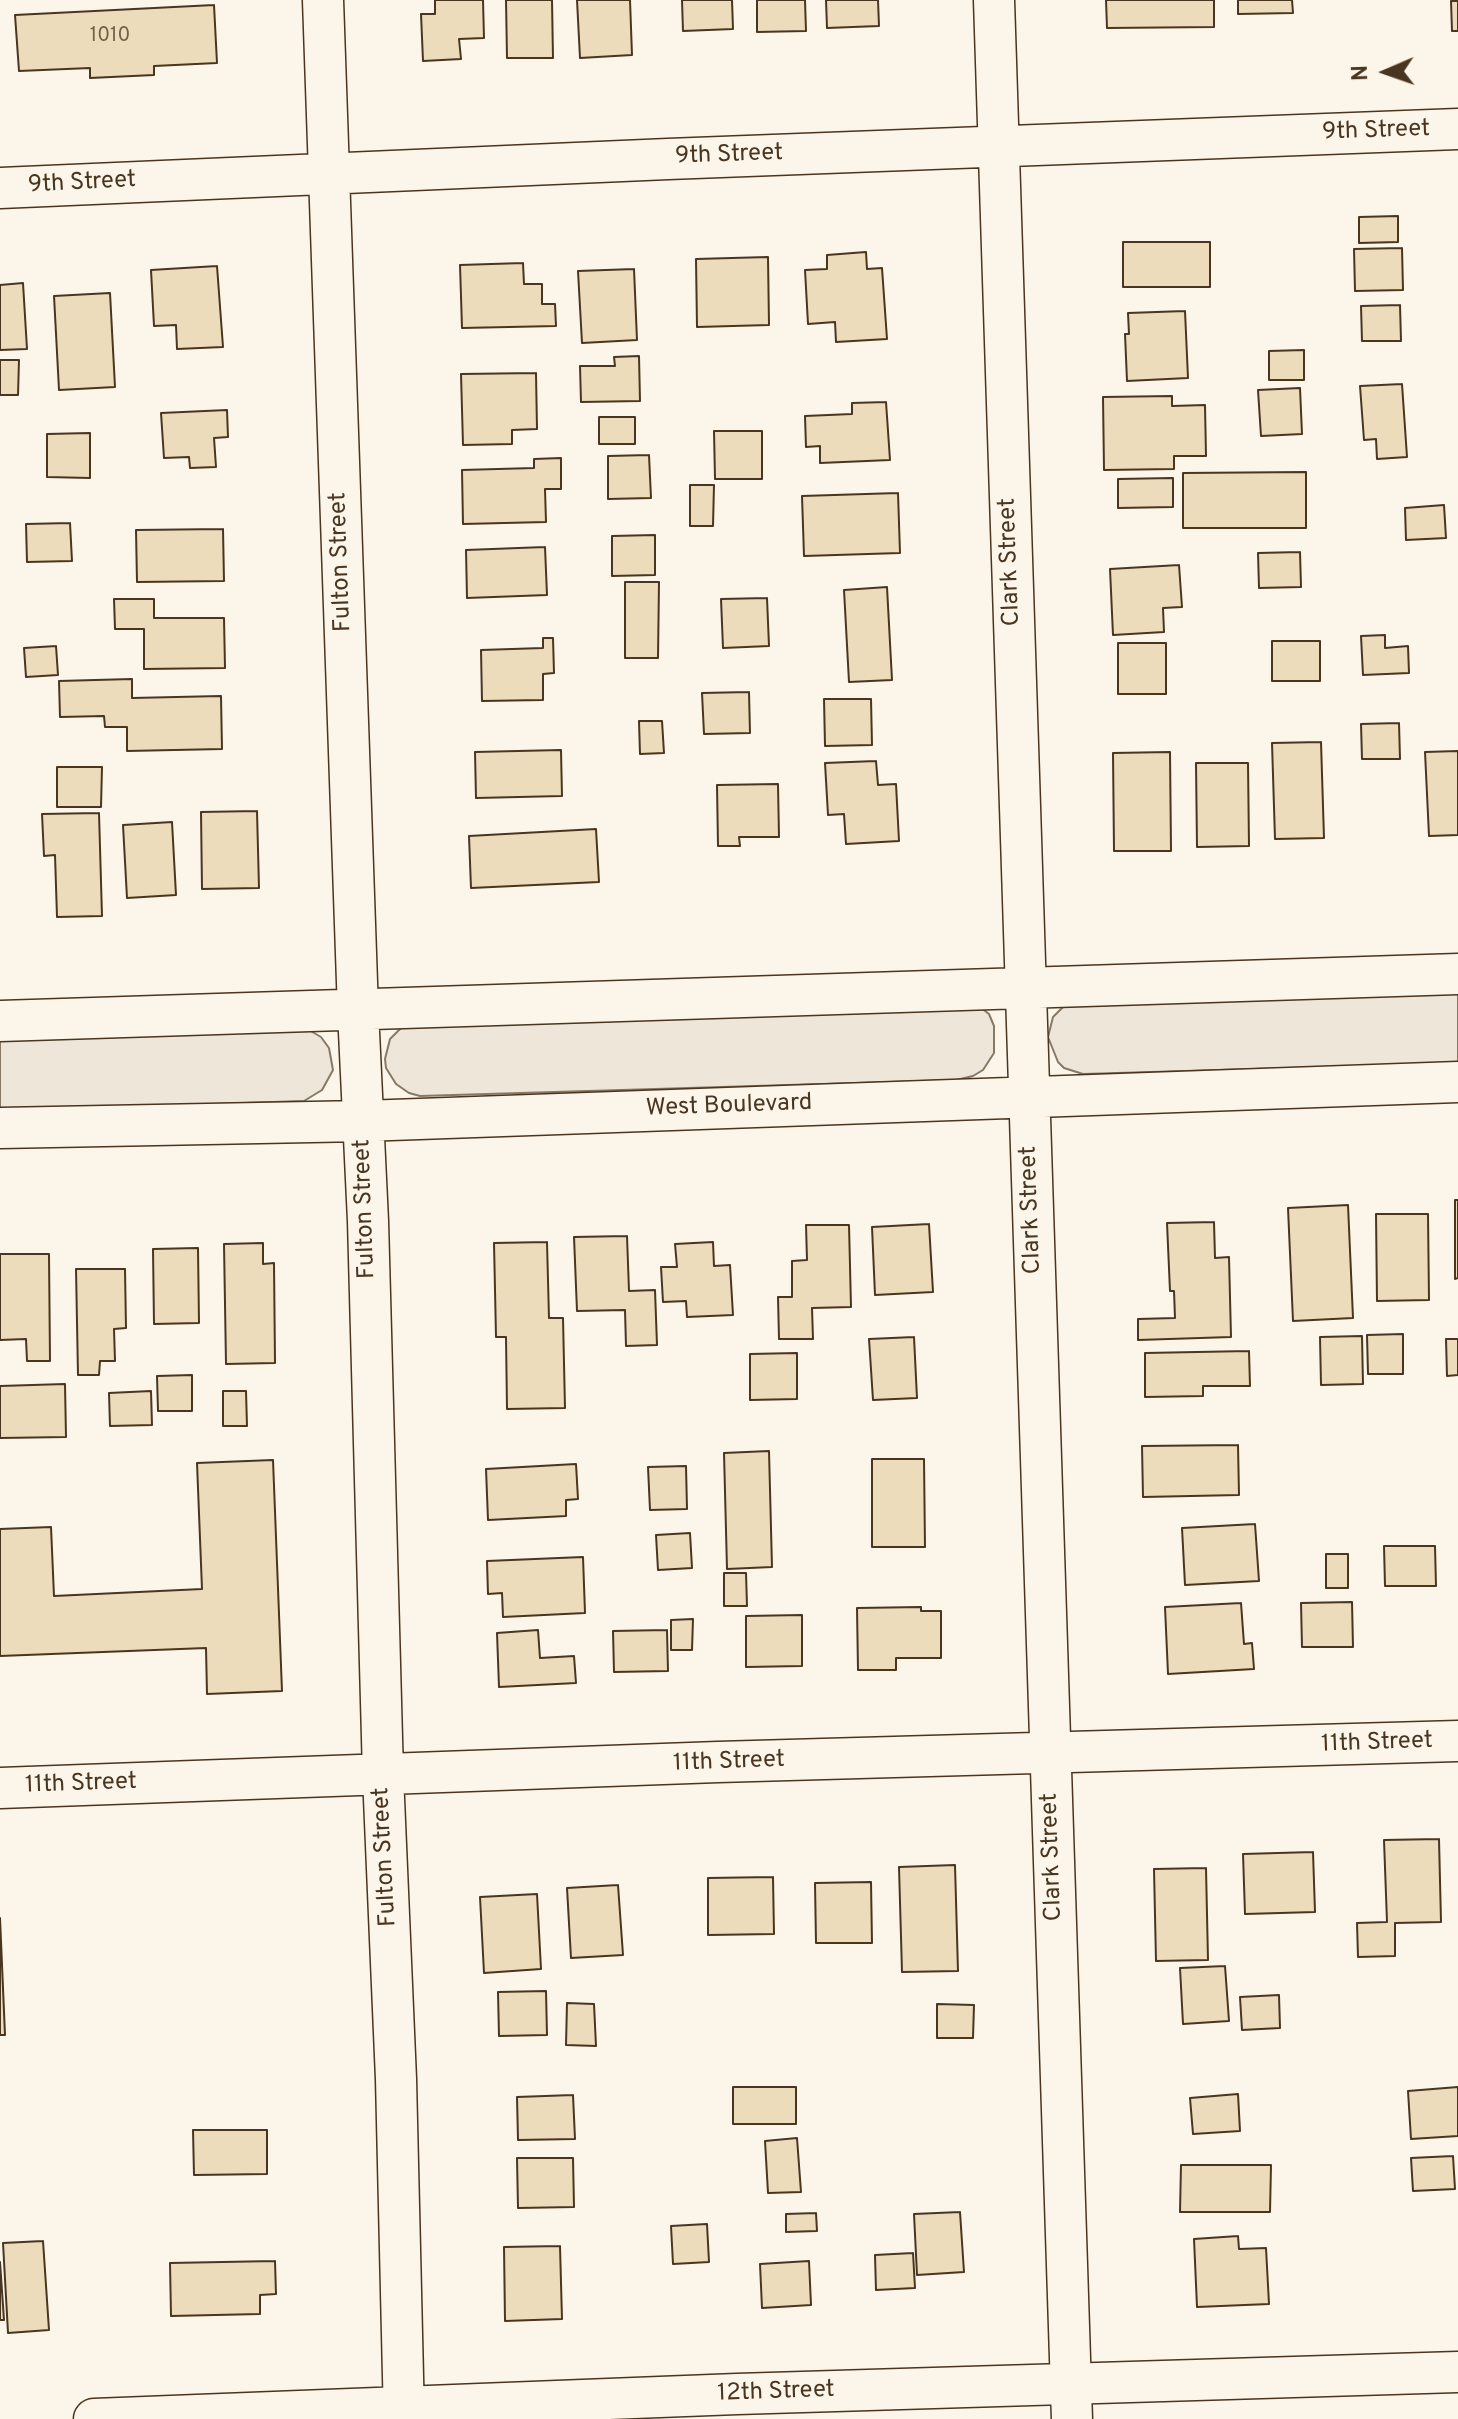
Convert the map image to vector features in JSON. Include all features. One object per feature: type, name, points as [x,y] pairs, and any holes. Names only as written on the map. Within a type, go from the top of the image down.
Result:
[{"type":"street","name":"Fulton Street","points":[[323,0],[396,2079],[404,2413]]},
{"type":"street","name":"Clark Street","points":[[994,0],[1071,2401]]},
{"type":"street","name":"9th Street","points":[[0,188],[998,145],[1458,129]]},
{"type":"street","points":[[0,1021],[1458,974]]},
{"type":"street","name":"West Boulevard","points":[[0,1128],[363,1121],[1458,1082]]},
{"type":"street","name":"11th Street","points":[[0,1788],[718,1762],[1050,1755],[1458,1741]]},
{"type":"street","name":"12th Street","points":[[94,2419],[1071,2401],[1458,2372]]},
{"type":"shaded area","points":[[1458,986],[1458,1063],[1083,1074],[1064,1068],[1058,1062],[1048,1037],[1053,1017],[1067,1003]]},
{"type":"shaded area","points":[[979,1006],[989,1014],[994,1026],[994,1053],[983,1070],[956,1080],[420,1096],[396,1084],[386,1068],[385,1059],[390,1039],[404,1025]]},
{"type":"shaded area","points":[[309,1030],[321,1037],[329,1048],[333,1070],[322,1090],[304,1101],[0,1111],[0,1037]]},
{"type":"building","points":[[435,0],[483,0],[484,38],[459,39],[461,59],[423,61],[421,14],[435,14]]},
{"type":"building","points":[[506,0],[552,0],[553,58],[507,58]]},
{"type":"building","points":[[577,0],[630,0],[632,55],[580,58]]},
{"type":"building","points":[[682,0],[732,0],[733,29],[683,31]]},
{"type":"building","points":[[757,0],[805,0],[806,31],[757,32]]},
{"type":"building","points":[[826,0],[878,0],[879,26],[827,28]]},
{"type":"building","points":[[1106,0],[1214,0],[1214,27],[1107,28]]},
{"type":"building","points":[[1238,0],[1292,0],[1293,13],[1238,14]]},
{"type":"building","points":[[1451,1],[1458,1],[1458,31],[1452,31]]},
{"type":"building","points":[[214,5],[217,63],[154,66],[154,75],[90,78],[90,68],[19,71],[15,15]]},
{"type":"building","points":[[1398,216],[1398,242],[1359,243],[1359,217]]},
{"type":"building","points":[[1123,242],[1210,242],[1210,287],[1123,287]]},
{"type":"building","points":[[1402,248],[1403,290],[1355,291],[1354,249]]},
{"type":"building","points":[[866,252],[867,269],[882,268],[887,339],[836,342],[835,322],[808,324],[805,270],[827,269],[827,255]]},
{"type":"building","points":[[768,257],[769,325],[697,327],[696,259]]},
{"type":"building","points":[[523,263],[524,284],[542,284],[542,304],[555,304],[556,326],[462,328],[460,265]]},
{"type":"building","points":[[217,266],[223,347],[177,349],[176,325],[154,326],[151,270]]},
{"type":"building","points":[[634,269],[637,340],[582,343],[578,271]]},
{"type":"building","points":[[23,283],[27,349],[0,350],[0,285]]},
{"type":"building","points":[[110,293],[115,387],[59,390],[54,296]]},
{"type":"building","points":[[1400,305],[1401,341],[1362,341],[1361,306]]},
{"type":"building","points":[[1185,311],[1188,378],[1127,381],[1125,334],[1129,334],[1128,313]]},
{"type":"building","points":[[1304,350],[1304,380],[1269,380],[1269,351]]},
{"type":"building","points":[[639,356],[640,401],[581,402],[580,366],[615,366],[614,357]]},
{"type":"building","points":[[0,360],[19,360],[18,395],[0,395]]},
{"type":"building","points":[[536,373],[537,429],[512,430],[512,444],[463,445],[461,374]]},
{"type":"building","points":[[1402,384],[1407,457],[1377,459],[1376,439],[1364,440],[1360,386]]},
{"type":"building","points":[[1300,388],[1302,434],[1261,436],[1258,390]]},
{"type":"building","points":[[1172,396],[1172,406],[1205,405],[1206,456],[1174,456],[1174,469],[1104,470],[1103,397]]},
{"type":"building","points":[[886,402],[890,460],[820,463],[820,446],[806,447],[805,416],[852,414],[852,403]]},
{"type":"building","points":[[227,410],[228,437],[214,438],[216,467],[190,468],[189,457],[164,458],[161,413]]},
{"type":"building","points":[[599,417],[635,417],[635,444],[599,444]]},
{"type":"building","points":[[714,431],[762,431],[762,479],[715,479]]},
{"type":"building","points":[[90,433],[90,478],[47,477],[47,434]]},
{"type":"building","points":[[649,455],[651,498],[608,499],[608,456]]},
{"type":"building","points":[[561,458],[561,489],[545,489],[546,522],[463,524],[462,470],[534,468],[534,459]]},
{"type":"building","points":[[1306,472],[1306,528],[1183,528],[1183,473]]},
{"type":"building","points":[[1173,478],[1173,507],[1118,508],[1118,479]]},
{"type":"building","points":[[690,485],[714,485],[713,526],[690,526]]},
{"type":"building","points":[[898,493],[900,553],[804,556],[802,496]]},
{"type":"building","points":[[1444,505],[1446,538],[1406,540],[1405,508]]},
{"type":"building","points":[[70,523],[72,561],[27,562],[26,524]]},
{"type":"building","points":[[223,529],[224,581],[137,582],[136,530]]},
{"type":"building","points":[[655,535],[655,575],[612,576],[612,536]]},
{"type":"building","points":[[545,547],[547,595],[467,598],[466,550]]},
{"type":"building","points":[[1300,552],[1301,587],[1259,588],[1258,553]]},
{"type":"building","points":[[1179,565],[1182,607],[1163,608],[1164,632],[1113,635],[1110,569]]},
{"type":"building","points":[[625,582],[659,582],[658,658],[625,658]]},
{"type":"building","points":[[887,587],[892,680],[849,682],[844,590]]},
{"type":"building","points":[[767,598],[769,646],[723,648],[721,599]]},
{"type":"building","points":[[114,599],[154,599],[154,618],[224,618],[225,668],[144,669],[144,629],[115,629]]},
{"type":"building","points":[[1385,635],[1385,648],[1408,646],[1409,673],[1363,675],[1361,636]]},
{"type":"building","points":[[543,638],[553,638],[554,673],[543,674],[543,700],[482,701],[481,650],[543,648]]},
{"type":"building","points":[[1272,641],[1320,641],[1320,681],[1272,681]]},
{"type":"building","points":[[1118,643],[1166,643],[1166,694],[1118,694]]},
{"type":"building","points":[[56,646],[58,675],[26,677],[24,648]]},
{"type":"building","points":[[132,679],[132,698],[221,696],[222,749],[127,751],[127,727],[105,727],[104,716],[60,717],[59,681]]},
{"type":"building","points":[[749,692],[750,733],[704,734],[702,693]]},
{"type":"building","points":[[824,699],[871,699],[872,745],[825,746]]},
{"type":"building","points":[[639,721],[662,721],[664,753],[640,754]]},
{"type":"building","points":[[1399,723],[1400,759],[1362,759],[1361,724]]},
{"type":"building","points":[[1321,742],[1324,838],[1275,839],[1272,743]]},
{"type":"building","points":[[561,750],[562,796],[476,798],[475,752]]},
{"type":"building","points":[[1458,751],[1458,835],[1429,836],[1425,752]]},
{"type":"building","points":[[1170,752],[1171,851],[1114,851],[1113,753]]},
{"type":"building","points":[[876,761],[878,785],[896,784],[899,841],[846,844],[844,814],[828,815],[825,763]]},
{"type":"building","points":[[1196,763],[1248,763],[1249,846],[1197,847]]},
{"type":"building","points":[[57,767],[102,767],[101,807],[57,807]]},
{"type":"building","points":[[778,784],[779,837],[739,837],[740,846],[718,846],[717,785]]},
{"type":"building","points":[[257,811],[259,888],[202,889],[201,812]]},
{"type":"building","points":[[99,813],[102,916],[57,917],[55,855],[44,856],[42,814]]},
{"type":"building","points":[[172,822],[176,895],[127,898],[123,825]]},
{"type":"building","points":[[596,829],[599,882],[471,888],[469,836]]},
{"type":"building","points":[[1455,1200],[1458,1200],[1458,1278],[1455,1279]]},
{"type":"building","points":[[1348,1205],[1353,1318],[1293,1321],[1288,1208]]},
{"type":"building","points":[[1376,1214],[1428,1214],[1429,1300],[1377,1301]]},
{"type":"building","points":[[1214,1222],[1215,1258],[1229,1257],[1231,1337],[1138,1340],[1138,1319],[1175,1318],[1174,1291],[1170,1291],[1167,1223]]},
{"type":"building","points":[[929,1224],[933,1292],[875,1295],[872,1227]]},
{"type":"building","points":[[806,1225],[849,1225],[851,1307],[812,1308],[813,1339],[779,1339],[778,1297],[792,1297],[792,1261],[807,1260]]},
{"type":"building","points":[[627,1236],[629,1291],[655,1290],[657,1345],[626,1346],[625,1310],[577,1311],[574,1237]]},
{"type":"building","points":[[547,1242],[549,1318],[563,1318],[565,1408],[507,1409],[506,1337],[496,1337],[494,1243]]},
{"type":"building","points":[[713,1242],[714,1266],[730,1265],[733,1315],[687,1317],[686,1301],[663,1302],[661,1267],[677,1267],[675,1244]]},
{"type":"building","points":[[263,1243],[263,1264],[274,1263],[275,1363],[226,1364],[224,1244]]},
{"type":"building","points":[[198,1248],[199,1323],[154,1324],[153,1249]]},
{"type":"building","points":[[0,1254],[49,1254],[50,1361],[27,1361],[26,1339],[0,1340]]},
{"type":"building","points":[[76,1269],[125,1269],[126,1328],[114,1329],[115,1361],[100,1361],[99,1375],[78,1375]]},
{"type":"building","points":[[1403,1334],[1403,1374],[1368,1374],[1367,1335]]},
{"type":"building","points":[[1362,1336],[1363,1384],[1321,1385],[1320,1337]]},
{"type":"building","points":[[914,1337],[917,1398],[873,1400],[869,1339]]},
{"type":"building","points":[[1446,1339],[1458,1339],[1458,1375],[1447,1376]]},
{"type":"building","points":[[1249,1351],[1250,1386],[1203,1386],[1203,1396],[1145,1397],[1145,1353]]},
{"type":"building","points":[[797,1353],[797,1399],[750,1400],[750,1354]]},
{"type":"building","points":[[192,1375],[192,1411],[158,1411],[157,1376]]},
{"type":"building","points":[[65,1384],[66,1437],[0,1438],[0,1386]]},
{"type":"building","points":[[151,1391],[152,1425],[110,1426],[109,1393]]},
{"type":"building","points":[[223,1391],[246,1391],[247,1426],[223,1426]]},
{"type":"building","points":[[1238,1445],[1239,1495],[1143,1497],[1142,1446]]},
{"type":"building","points":[[769,1451],[772,1567],[727,1569],[724,1453]]},
{"type":"building","points":[[872,1459],[924,1459],[925,1547],[872,1547]]},
{"type":"building","points":[[273,1460],[282,1691],[207,1694],[206,1648],[0,1656],[0,1529],[51,1527],[54,1596],[202,1589],[197,1463]]},
{"type":"building","points":[[576,1464],[578,1499],[566,1500],[566,1516],[488,1520],[486,1469]]},
{"type":"building","points":[[686,1466],[687,1509],[650,1510],[648,1467]]},
{"type":"building","points":[[1255,1524],[1259,1581],[1185,1585],[1182,1528]]},
{"type":"building","points":[[690,1533],[692,1568],[658,1570],[656,1535]]},
{"type":"building","points":[[1384,1546],[1435,1546],[1436,1586],[1385,1586]]},
{"type":"building","points":[[1326,1554],[1348,1554],[1348,1588],[1326,1588]]},
{"type":"building","points":[[583,1557],[585,1613],[503,1617],[502,1593],[488,1594],[487,1561]]},
{"type":"building","points":[[724,1573],[746,1573],[747,1606],[724,1606]]},
{"type":"building","points":[[1352,1602],[1353,1647],[1302,1647],[1301,1603]]},
{"type":"building","points":[[1241,1603],[1244,1644],[1252,1643],[1254,1669],[1168,1674],[1165,1607]]},
{"type":"building","points":[[921,1607],[921,1611],[941,1611],[941,1658],[896,1658],[896,1670],[858,1670],[857,1608]]},
{"type":"building","points":[[802,1615],[802,1666],[746,1667],[746,1616]]},
{"type":"building","points":[[693,1619],[692,1650],[671,1650],[671,1620]]},
{"type":"building","points":[[538,1630],[540,1658],[574,1656],[576,1683],[499,1687],[497,1633]]},
{"type":"building","points":[[667,1630],[668,1671],[614,1672],[613,1631]]},
{"type":"building","points":[[1439,1839],[1441,1922],[1395,1923],[1395,1956],[1358,1957],[1357,1923],[1387,1922],[1384,1840]]},
{"type":"building","points":[[1313,1852],[1315,1912],[1245,1914],[1243,1854]]},
{"type":"building","points":[[955,1865],[958,1971],[902,1972],[899,1867]]},
{"type":"building","points":[[1206,1868],[1208,1960],[1156,1961],[1154,1869]]},
{"type":"building","points":[[773,1877],[774,1934],[708,1935],[708,1878]]},
{"type":"building","points":[[871,1882],[872,1943],[816,1943],[815,1883]]},
{"type":"building","points":[[618,1885],[623,1955],[571,1958],[567,1888]]},
{"type":"building","points":[[537,1894],[541,1969],[484,1973],[480,1897]]},
{"type":"building","points":[[0,1918],[5,2035],[0,2035]]},
{"type":"building","points":[[1225,1966],[1229,2021],[1183,2024],[1180,1968]]},
{"type":"building","points":[[546,1991],[547,2035],[499,2036],[498,1992]]},
{"type":"building","points":[[1279,1995],[1280,2028],[1242,2030],[1240,1997]]},
{"type":"building","points":[[567,2003],[594,2004],[596,2046],[566,2045]]},
{"type":"building","points":[[937,2004],[974,2005],[973,2038],[937,2038]]},
{"type":"building","points":[[733,2087],[796,2087],[796,2124],[733,2124]]},
{"type":"building","points":[[1458,2087],[1458,2136],[1411,2139],[1408,2091]]},
{"type":"building","points":[[1238,2094],[1240,2131],[1193,2134],[1190,2098]]},
{"type":"building","points":[[573,2095],[575,2139],[518,2140],[517,2097]]},
{"type":"building","points":[[193,2130],[267,2130],[267,2174],[194,2175]]},
{"type":"building","points":[[797,2138],[801,2192],[768,2193],[765,2141]]},
{"type":"building","points":[[1453,2156],[1455,2189],[1413,2191],[1411,2158]]},
{"type":"building","points":[[517,2158],[573,2158],[574,2207],[518,2208]]},
{"type":"building","points":[[1181,2165],[1271,2165],[1270,2212],[1180,2212]]},
{"type":"building","points":[[960,2212],[964,2272],[917,2275],[914,2214]]},
{"type":"building","points":[[816,2213],[817,2231],[786,2232],[786,2214]]},
{"type":"building","points":[[707,2224],[709,2262],[673,2264],[671,2226]]},
{"type":"building","points":[[1238,2236],[1239,2249],[1266,2248],[1269,2304],[1197,2307],[1194,2239]]},
{"type":"building","points":[[43,2241],[49,2330],[8,2333],[3,2243]]},
{"type":"building","points":[[560,2246],[562,2319],[505,2321],[504,2247]]},
{"type":"building","points":[[913,2253],[915,2288],[876,2290],[875,2255]]},
{"type":"building","points":[[275,2261],[276,2294],[260,2295],[260,2314],[171,2316],[170,2263]]},
{"type":"building","points":[[809,2261],[811,2305],[762,2308],[760,2264]]},
{"type":"building","points":[[0,2262],[4,2320],[0,2320]]}]
